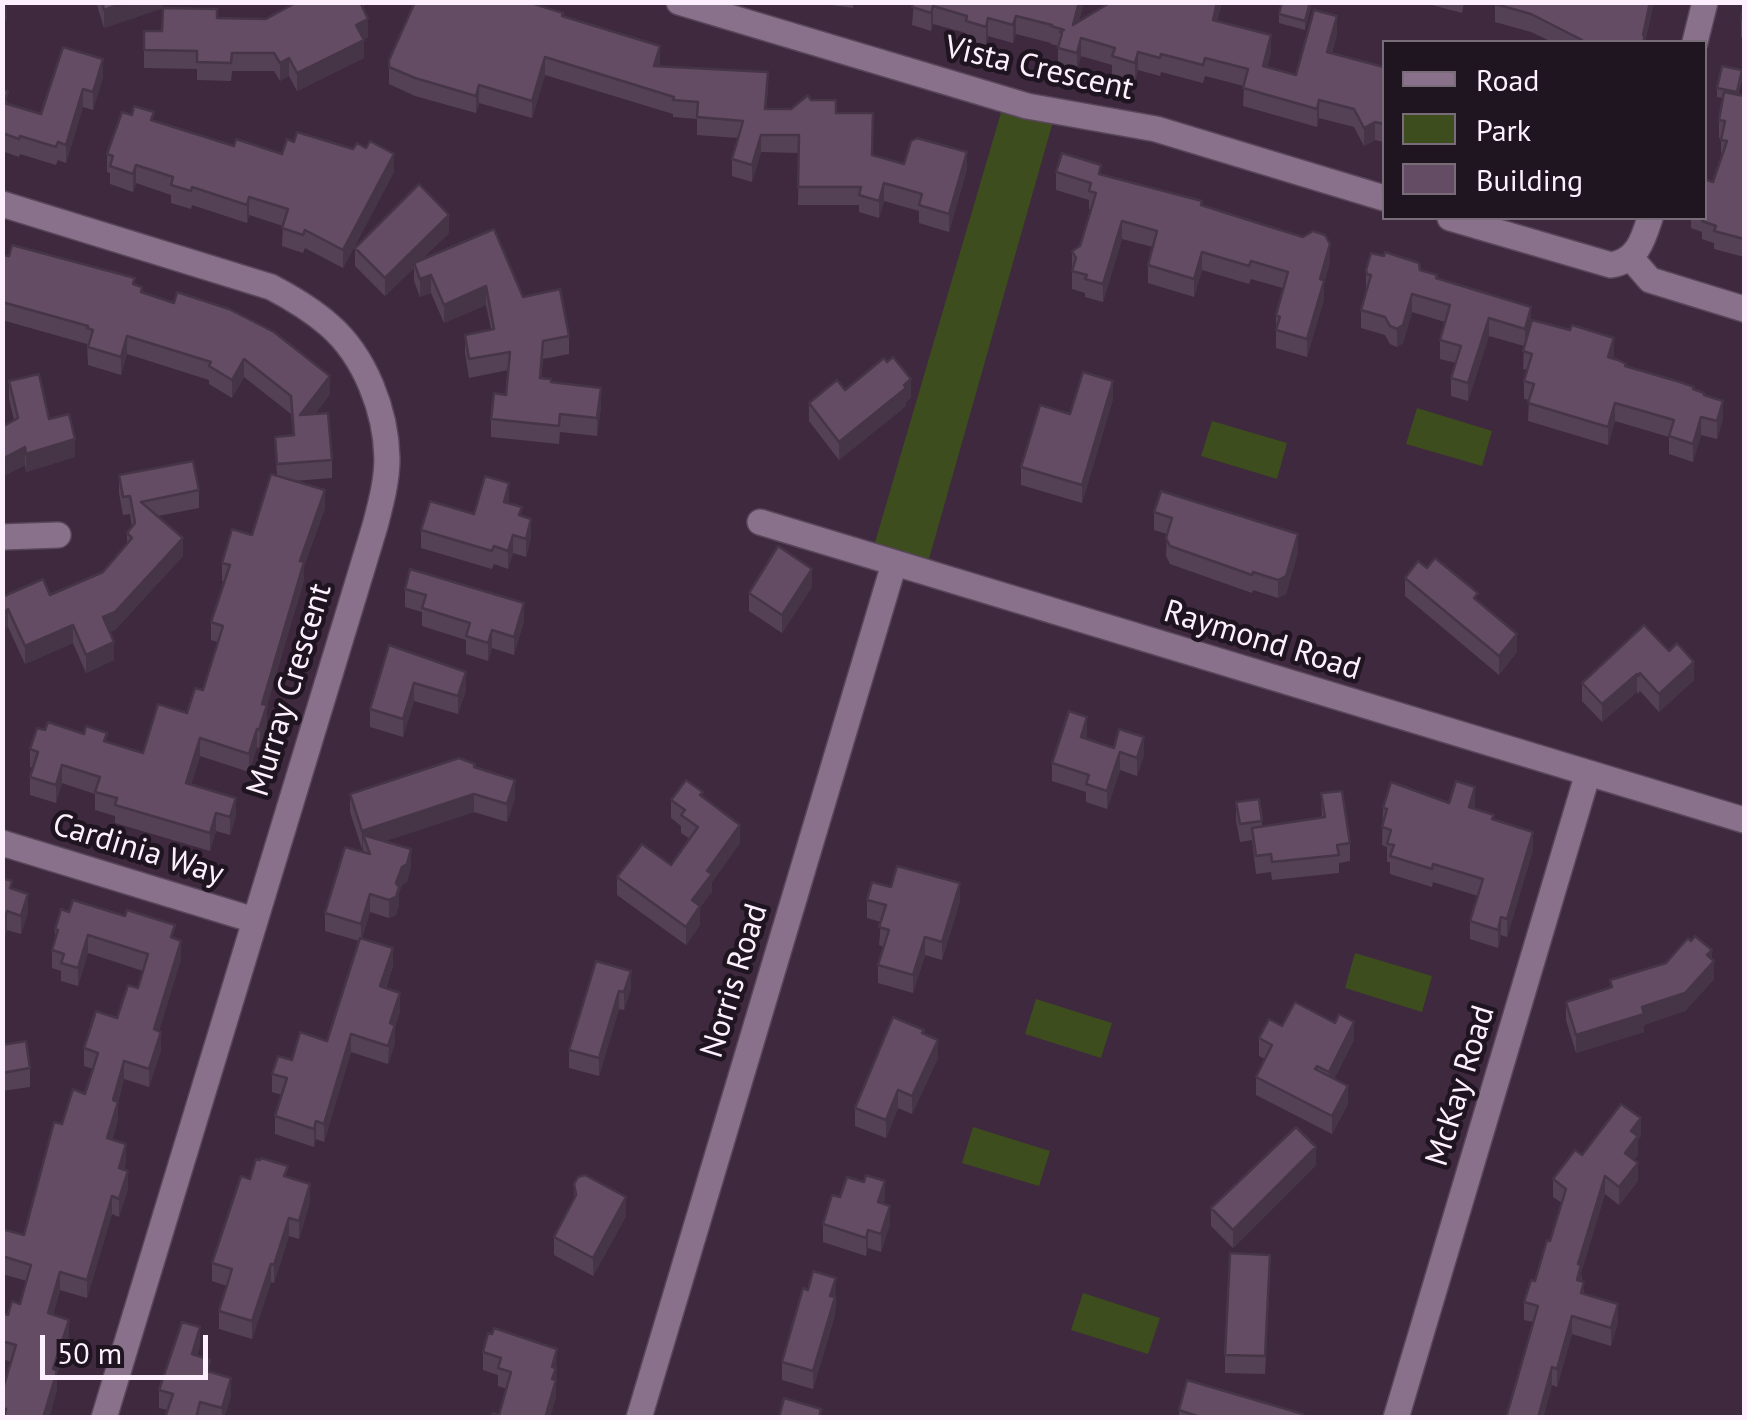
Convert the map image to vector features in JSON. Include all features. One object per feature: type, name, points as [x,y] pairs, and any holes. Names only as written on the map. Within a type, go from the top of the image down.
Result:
[{"type":"street","name":"Vista Crescent","points":[[679,2],[1027,106],[1156,130],[1382,197]]},
{"type":"street","points":[[1696,40],[1705,2]]},
{"type":"street","name":"Murray Crescent","points":[[2,204],[271,287],[298,301],[332,328],[367,376],[387,456],[384,492],[104,1418]]},
{"type":"street","points":[[1457,220],[1600,262],[1621,264],[1640,247],[1649,220]]},
{"type":"street","points":[[1630,257],[1650,280],[1744,309]]},
{"type":"street","name":"Raymond Road","points":[[760,522],[1744,820]]},
{"type":"street","points":[[2,537],[58,535]]},
{"type":"street","name":"Norris Road","points":[[638,1418],[894,564]]},
{"type":"street","name":"McKay Road","points":[[1396,1418],[1588,773]]},
{"type":"street","name":"Cardinia Way","points":[[2,842],[254,920]]},
{"type":"green space","points":[[1005,99],[1056,111],[925,573],[871,556]]},
{"type":"green space","points":[[1417,408],[1492,431],[1482,466],[1406,444]]},
{"type":"green space","points":[[1212,421],[1287,443],[1277,479],[1201,456]]},
{"type":"green space","points":[[1355,953],[1432,976],[1422,1012],[1345,988]]},
{"type":"green space","points":[[1036,999],[1112,1023],[1101,1058],[1025,1034]]},
{"type":"green space","points":[[973,1127],[1050,1151],[1039,1186],[962,1163]]},
{"type":"green space","points":[[1083,1293],[1160,1318],[1148,1354],[1071,1330]]},
{"type":"building","points":[[102,2],[126,2],[104,10]]},
{"type":"building","points":[[297,2],[360,2],[368,19],[356,25],[364,40],[297,73],[289,58],[280,63],[274,53],[232,53],[231,63],[197,62],[197,51],[144,50],[144,31],[162,31],[163,8],[217,9],[217,18],[266,19]]},
{"type":"building","points":[[415,2],[528,2],[660,46],[654,66],[768,72],[765,109],[791,109],[808,95],[811,100],[836,100],[836,113],[873,113],[872,155],[904,164],[911,141],[917,138],[967,152],[949,214],[919,205],[922,194],[884,183],[879,201],[859,195],[861,187],[798,187],[799,135],[761,135],[752,165],[732,159],[743,121],[697,117],[698,102],[673,100],[674,97],[545,57],[532,101],[479,85],[476,96],[415,78],[389,67],[389,60]]},
{"type":"building","points":[[914,2],[1079,2],[1073,25],[1111,2],[1217,2],[1213,20],[1271,35],[1263,66],[1296,75],[1314,10],[1337,16],[1327,52],[1382,66],[1382,124],[1375,122],[1364,128],[1354,109],[1319,100],[1317,109],[1243,88],[1248,69],[1205,58],[1203,65],[1138,52],[1135,63],[1112,56],[1115,48],[1081,38],[1077,53],[1058,48],[1060,32],[1064,30],[1052,25],[1016,16],[1013,25],[988,18],[986,27],[966,21],[967,16],[933,6],[931,13],[912,7]]},
{"type":"building","points":[[1282,2],[1310,2],[1305,21],[1279,14]]},
{"type":"building","points":[[1650,2],[1644,40],[1582,40],[1531,14],[1495,4]]},
{"type":"building","points":[[63,47],[103,59],[93,92],[83,89],[66,145],[58,142],[56,147],[2,133],[2,89],[8,91],[4,103],[41,114]]},
{"type":"building","points":[[1722,66],[1742,70],[1737,92],[1717,88]]},
{"type":"building","points":[[1724,92],[1744,96],[1744,239],[1714,231],[1716,226],[1702,221],[1707,220],[1707,180],[1713,182],[1727,141],[1721,140],[1725,121],[1719,120]]},
{"type":"building","points":[[134,106],[154,112],[151,120],[234,146],[236,139],[282,154],[287,139],[294,142],[297,132],[353,149],[357,143],[366,148],[370,141],[394,154],[343,250],[305,230],[303,235],[282,228],[288,209],[249,197],[247,205],[192,187],[191,191],[171,185],[173,177],[136,165],[133,174],[110,166],[113,156],[107,154],[122,112],[132,115]]},
{"type":"building","points":[[1062,153],[1101,165],[1099,174],[1202,201],[1201,205],[1303,237],[1313,231],[1325,235],[1330,244],[1320,279],[1324,281],[1307,339],[1276,330],[1280,317],[1276,315],[1288,272],[1202,252],[1194,279],[1148,265],[1157,231],[1122,221],[1103,284],[1072,271],[1076,258],[1072,251],[1080,246],[1096,193],[1089,191],[1091,183],[1056,172]]},
{"type":"building","points":[[419,184],[449,215],[385,278],[355,248]]},
{"type":"building","points":[[494,229],[523,297],[560,289],[569,336],[543,341],[540,378],[601,388],[597,418],[560,414],[559,426],[491,419],[494,393],[506,395],[510,352],[469,359],[465,335],[494,329],[486,286],[444,305],[431,275],[420,279],[414,263]]},
{"type":"building","points":[[12,245],[135,278],[133,284],[142,287],[141,292],[174,303],[177,292],[229,309],[274,332],[330,376],[300,415],[328,413],[332,460],[277,464],[275,437],[294,435],[291,396],[244,359],[232,380],[209,366],[211,362],[127,336],[121,357],[88,347],[93,330],[88,326],[2,302],[2,257],[9,256]]},
{"type":"building","points":[[1385,252],[1419,263],[1420,270],[1437,275],[1436,278],[1531,307],[1525,329],[1489,318],[1468,383],[1451,378],[1461,346],[1440,340],[1450,305],[1412,294],[1403,325],[1397,329],[1385,317],[1361,310],[1371,275],[1366,270],[1371,253],[1384,256]]},
{"type":"building","points":[[1532,320],[1570,330],[1572,325],[1614,338],[1608,357],[1723,401],[1717,421],[1701,417],[1693,444],[1669,436],[1674,420],[1615,403],[1608,427],[1528,403],[1534,384],[1524,381],[1532,354],[1523,351]]},
{"type":"building","points":[[893,357],[911,379],[904,385],[906,388],[839,442],[809,403],[837,380],[845,390],[884,358],[887,362]]},
{"type":"building","points":[[1083,372],[1113,381],[1082,485],[1021,467],[1040,405],[1070,414]]},
{"type":"building","points":[[39,374],[49,419],[69,414],[75,439],[26,454],[25,447],[2,459],[2,427],[18,418],[9,381]]},
{"type":"building","points":[[193,461],[199,490],[141,502],[183,538],[115,612],[103,617],[114,642],[86,655],[73,625],[25,646],[8,609],[2,615],[2,597],[43,579],[50,595],[103,572],[132,538],[127,533],[135,523],[130,496],[123,497],[119,475]]},
{"type":"building","points":[[271,474],[325,490],[300,561],[304,562],[262,704],[267,705],[249,754],[200,738],[186,783],[236,798],[230,817],[216,813],[210,833],[115,805],[117,798],[95,792],[100,777],[62,765],[56,785],[30,777],[38,752],[30,749],[37,728],[45,730],[48,722],[84,734],[86,726],[107,733],[104,741],[143,753],[158,704],[187,713],[195,688],[203,690],[223,626],[211,622],[230,565],[222,563],[232,529],[252,535]]},
{"type":"building","points":[[485,476],[509,483],[504,502],[522,507],[519,515],[531,519],[526,539],[513,535],[508,551],[494,546],[492,551],[421,530],[430,501],[474,514]]},
{"type":"building","points":[[1161,491],[1298,534],[1286,576],[1278,580],[1253,572],[1252,575],[1170,546],[1166,538],[1172,518],[1154,512]]},
{"type":"building","points":[[778,546],[812,569],[782,615],[749,593]]},
{"type":"building","points":[[1435,558],[1478,593],[1474,598],[1517,634],[1499,656],[1405,578],[1418,561],[1427,568]]},
{"type":"building","points":[[410,569],[524,603],[514,637],[492,630],[488,643],[466,636],[470,623],[422,608],[426,595],[405,589]]},
{"type":"building","points":[[1644,625],[1669,651],[1677,643],[1694,662],[1659,694],[1640,673],[1602,704],[1582,683]]},
{"type":"building","points":[[389,645],[466,672],[458,696],[414,683],[403,719],[370,709]]},
{"type":"building","points":[[1069,711],[1087,717],[1081,737],[1114,748],[1119,729],[1144,737],[1137,758],[1120,752],[1107,791],[1086,784],[1089,775],[1052,763]]},
{"type":"building","points":[[459,758],[515,780],[507,804],[474,794],[362,831],[350,794]]},
{"type":"building","points":[[686,780],[740,825],[707,871],[712,874],[692,900],[700,906],[686,927],[617,877],[642,844],[671,865],[698,827],[681,815],[685,810],[671,800]]},
{"type":"building","points":[[1456,781],[1475,787],[1469,807],[1533,832],[1507,919],[1501,917],[1498,930],[1470,921],[1483,879],[1390,856],[1394,845],[1387,844],[1391,830],[1382,827],[1391,782],[1449,803]]},
{"type":"building","points":[[1342,791],[1350,843],[1337,845],[1339,855],[1272,862],[1271,854],[1256,856],[1252,828],[1325,817],[1321,793]]},
{"type":"building","points":[[1259,799],[1262,821],[1240,824],[1236,802]]},
{"type":"building","points":[[363,835],[411,849],[396,883],[396,897],[389,900],[370,894],[361,924],[325,913],[345,847],[370,854]]},
{"type":"building","points":[[897,866],[960,883],[942,942],[925,937],[913,975],[878,965],[889,930],[879,927],[886,905],[867,900],[872,882],[891,887]]},
{"type":"building","points":[[2,878],[12,881],[10,888],[28,894],[21,916],[7,911],[2,927]]},
{"type":"building","points":[[73,900],[125,916],[127,910],[175,925],[171,937],[181,941],[154,1029],[161,1032],[149,1069],[124,1061],[113,1100],[118,1102],[107,1138],[126,1144],[119,1168],[128,1171],[119,1199],[112,1196],[87,1280],[60,1272],[48,1313],[69,1320],[43,1418],[4,1418],[2,1392],[16,1345],[2,1341],[2,1313],[8,1315],[12,1301],[20,1304],[31,1265],[2,1256],[2,1229],[24,1235],[54,1122],[62,1124],[73,1089],[85,1094],[98,1053],[84,1048],[96,1011],[117,1018],[128,985],[138,988],[148,954],[88,935],[78,968],[61,963],[64,954],[52,950],[55,930],[61,909],[69,912]]},
{"type":"building","points":[[1695,936],[1712,950],[1707,955],[1714,961],[1685,993],[1642,1007],[1644,1014],[1576,1035],[1566,1002],[1612,987],[1610,980],[1666,963],[1688,938],[1691,941]]},
{"type":"building","points":[[360,938],[393,948],[380,986],[400,993],[390,1023],[395,1025],[388,1046],[351,1034],[324,1124],[316,1121],[314,1129],[275,1116],[287,1078],[272,1074],[278,1056],[292,1060],[300,1032],[327,1041]]},
{"type":"building","points":[[596,961],[631,971],[624,992],[619,991],[599,1058],[569,1050]]},
{"type":"building","points":[[1295,1002],[1335,1023],[1339,1014],[1354,1022],[1329,1072],[1317,1066],[1315,1069],[1348,1086],[1332,1116],[1256,1077],[1272,1045],[1259,1038],[1269,1019],[1282,1026]]},
{"type":"building","points":[[893,1017],[938,1040],[912,1096],[898,1090],[886,1120],[855,1108]]},
{"type":"building","points":[[26,1041],[30,1068],[2,1073],[2,1045]]},
{"type":"building","points":[[1621,1104],[1641,1118],[1631,1131],[1638,1136],[1625,1153],[1638,1163],[1619,1187],[1605,1176],[1578,1264],[1581,1265],[1577,1280],[1584,1282],[1581,1293],[1618,1304],[1611,1328],[1572,1316],[1538,1418],[1506,1418],[1538,1306],[1524,1302],[1531,1280],[1535,1281],[1547,1240],[1550,1241],[1566,1189],[1553,1179],[1575,1150],[1582,1155]]},
{"type":"building","points":[[1296,1127],[1316,1147],[1233,1230],[1211,1208]]},
{"type":"building","points":[[256,1159],[288,1166],[284,1176],[310,1184],[299,1221],[289,1218],[252,1321],[219,1311],[232,1269],[212,1263],[241,1176],[250,1179]]},
{"type":"building","points":[[585,1175],[626,1197],[593,1258],[554,1237],[576,1195],[574,1184]]},
{"type":"building","points":[[866,1175],[885,1181],[878,1202],[890,1206],[881,1234],[868,1230],[866,1238],[823,1224],[832,1195],[840,1197],[847,1177],[864,1182]]},
{"type":"building","points":[[1230,1253],[1270,1255],[1265,1356],[1225,1355]]},
{"type":"building","points":[[813,1271],[836,1278],[830,1296],[835,1297],[813,1371],[782,1362],[803,1288],[808,1290]]},
{"type":"building","points":[[182,1322],[200,1327],[192,1354],[210,1360],[207,1371],[231,1378],[222,1408],[200,1402],[196,1418],[165,1418],[173,1394],[159,1390]]},
{"type":"building","points":[[494,1328],[557,1349],[552,1367],[556,1368],[552,1379],[556,1380],[545,1418],[492,1418],[493,1413],[499,1415],[511,1372],[498,1368],[501,1358],[483,1352],[488,1333],[492,1334]]},
{"type":"building","points":[[1187,1380],[1303,1414],[1302,1418],[1203,1418],[1179,1410]]},
{"type":"building","points":[[784,1398],[821,1409],[819,1418],[779,1418]]}]
